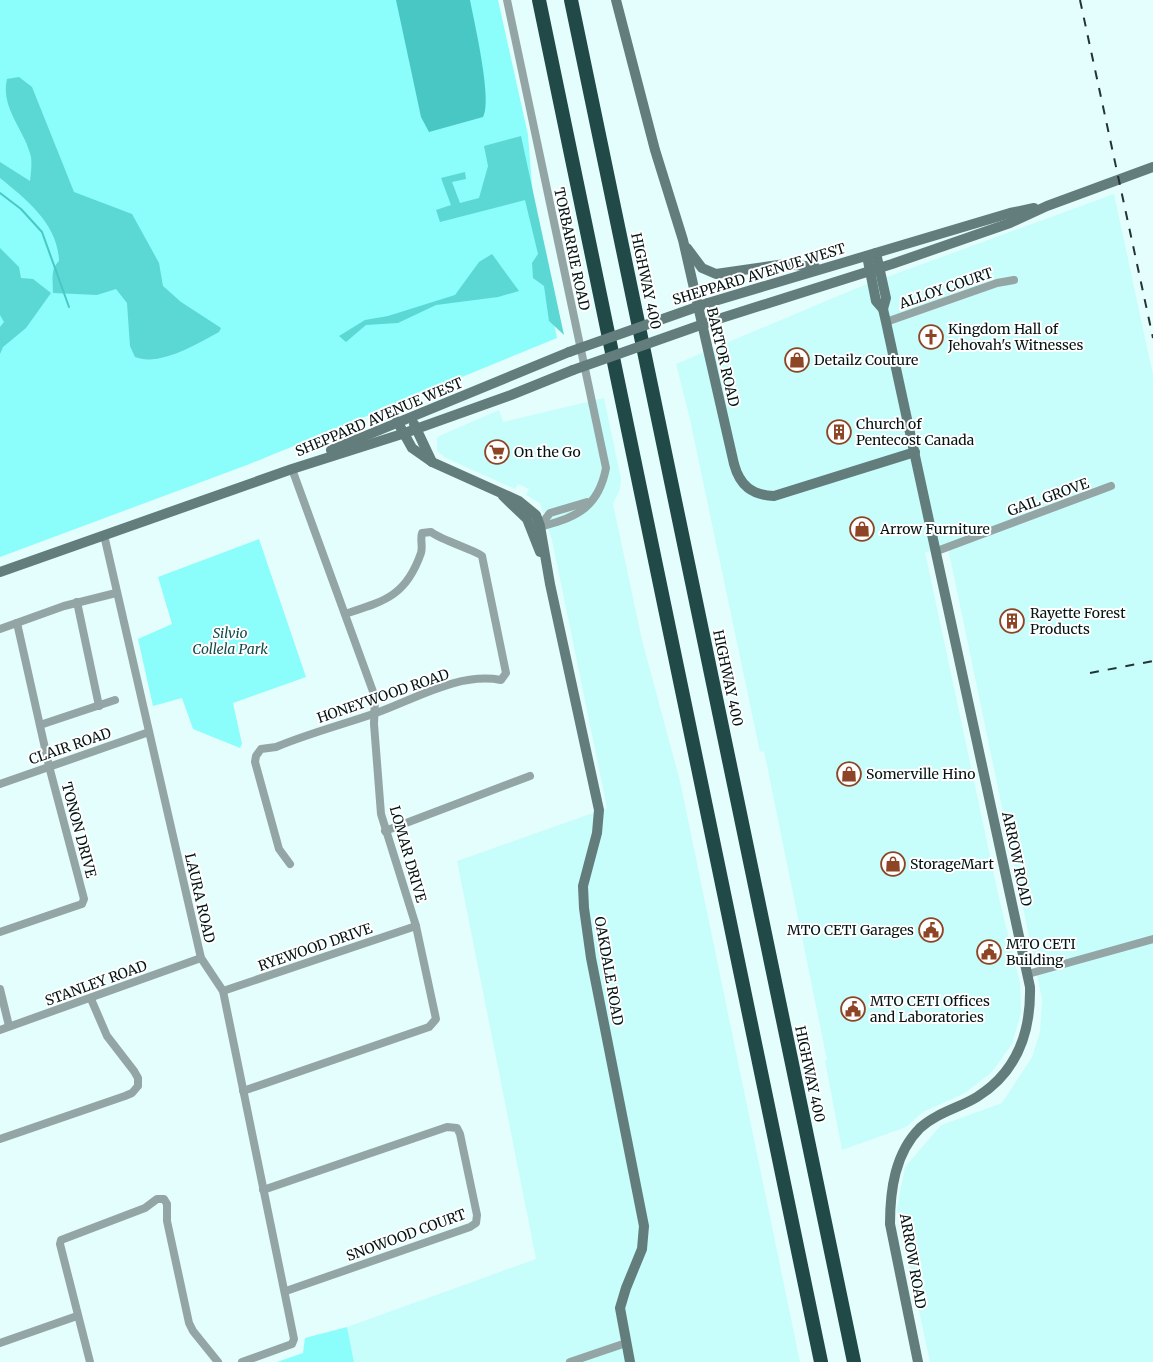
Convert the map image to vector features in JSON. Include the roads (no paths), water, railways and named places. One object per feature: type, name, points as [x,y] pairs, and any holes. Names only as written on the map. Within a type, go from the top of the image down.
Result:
[{"type":"highway","points":[[539,0],[821,1362]]},
{"type":"highway","name":"HIGHWAY 400","points":[[571,0],[854,1362]]},
{"type":"street","name":"TORBARRIE ROAD","points":[[507,0],[606,468],[602,487],[577,514],[536,528]]},
{"type":"street","name":"BARTOR ROAD","points":[[616,0],[655,150],[683,240],[734,464],[742,483],[749,490],[760,496],[784,494],[915,452]]},
{"type":"street","name":"SHEPPARD AVENUE WEST","points":[[0,572],[292,469],[402,434],[511,395],[573,370],[712,321],[880,268],[1010,223],[1047,206],[1153,167]]},
{"type":"street","name":"SHEPPARD AVENUE WEST","points":[[292,469],[397,421],[569,352],[708,303],[1010,213],[1047,206]]},
{"type":"street","points":[[683,240],[694,260],[705,270],[712,273],[785,264],[805,267],[826,267]]},
{"type":"street","name":"ARROW ROAD","points":[[871,254],[880,268],[886,298],[883,309]]},
{"type":"street","name":"ARROW ROAD","points":[[871,254],[869,271],[876,300],[883,309],[915,452],[1028,974],[1031,999],[1029,1022],[1021,1049],[1004,1075],[976,1097],[931,1120],[920,1129],[908,1145],[896,1171],[890,1207],[890,1224],[918,1362]]},
{"type":"street","name":"ALLOY COURT","points":[[886,322],[997,283],[1014,280]]},
{"type":"street","points":[[410,417],[432,462]]},
{"type":"street","name":"OAKDALE ROAD","points":[[397,421],[402,434],[412,448],[432,462],[497,490],[536,528],[550,584],[598,810],[597,833],[583,886],[584,908],[591,958],[644,1226],[642,1248],[620,1308],[630,1362]]},
{"type":"street","name":"LOMAR DRIVE","points":[[243,1091],[434,1023],[436,1013],[416,926],[381,814],[374,714],[375,697],[292,469]]},
{"type":"street","name":"GAIL GROVE","points":[[937,551],[1111,486]]},
{"type":"street","name":"HONEYWOOD ROAD","points":[[290,864],[279,849],[255,762],[256,756],[261,750],[276,747],[374,714],[446,685],[485,678],[501,680],[506,673],[482,556],[478,552],[466,550],[438,539],[432,532],[424,532],[421,538],[422,548],[416,566],[395,594],[388,600],[345,614]]},
{"type":"street","name":"LAURA ROAD","points":[[104,535],[200,958],[223,991],[263,1190],[286,1292],[294,1340],[292,1344],[242,1362]]},
{"type":"street","points":[[0,629],[77,602],[116,593]]},
{"type":"street","points":[[77,602],[99,706]]},
{"type":"street","name":"TONON DRIVE","points":[[0,932],[82,904],[84,899],[49,766],[17,623]]},
{"type":"street","points":[[40,725],[115,700]]},
{"type":"street","name":"CLAIR ROAD","points":[[0,784],[149,732]]},
{"type":"street","points":[[385,831],[530,776]]},
{"type":"street","name":"RYEWOOD DRIVE","points":[[223,991],[416,926]]},
{"type":"street","points":[[1028,974],[1153,939]]},
{"type":"street","name":"STANLEY ROAD","points":[[0,1030],[91,999],[200,958]]},
{"type":"street","points":[[0,989],[9,1026]]},
{"type":"street","points":[[0,1139],[125,1096],[132,1093],[138,1086],[138,1078],[103,1029],[91,999]]},
{"type":"street","name":"SNOWOOD COURT","points":[[263,1190],[446,1127],[457,1128],[460,1134],[478,1215],[476,1223],[470,1227],[286,1292]]},
{"type":"street","points":[[90,1362],[77,1316],[60,1244],[61,1240],[145,1208],[157,1199],[164,1199],[168,1204],[167,1220],[189,1323],[193,1331],[218,1362]]},
{"type":"street","points":[[0,1343],[77,1316]]},
{"type":"street","points":[[570,1362],[626,1343]]},
{"type":"waterway","points":[[0,193],[21,209],[42,232],[69,307]]},
{"type":"railway","points":[[1080,0],[1153,338]]},
{"type":"railway","points":[[1090,673],[1153,661]]},
{"type":"place","name":"Kingdom Hall of Jehovah's Witnesses","points":[[931,337]]},
{"type":"place","name":"Detailz Couture","points":[[797,360]]},
{"type":"place","name":"Church of Pentecost Canada","points":[[839,432]]},
{"type":"place","name":"On the Go","points":[[497,452]]},
{"type":"place","name":"Arrow Furniture","points":[[862,529]]},
{"type":"place","name":"Rayette Forest Products","points":[[1012,621]]},
{"type":"place","name":"Somerville Hino","points":[[849,774]]},
{"type":"place","name":"StorageMart","points":[[893,864]]},
{"type":"place","name":"MTO CETI Garages","points":[[931,930]]},
{"type":"place","name":"MTO CETI Building","points":[[989,952]]},
{"type":"place","name":"MTO CETI Offices and Laboratories","points":[[853,1009]]},
{"type":"park label","name":"Silvio Collela Park","points":[[230,642]]}]
